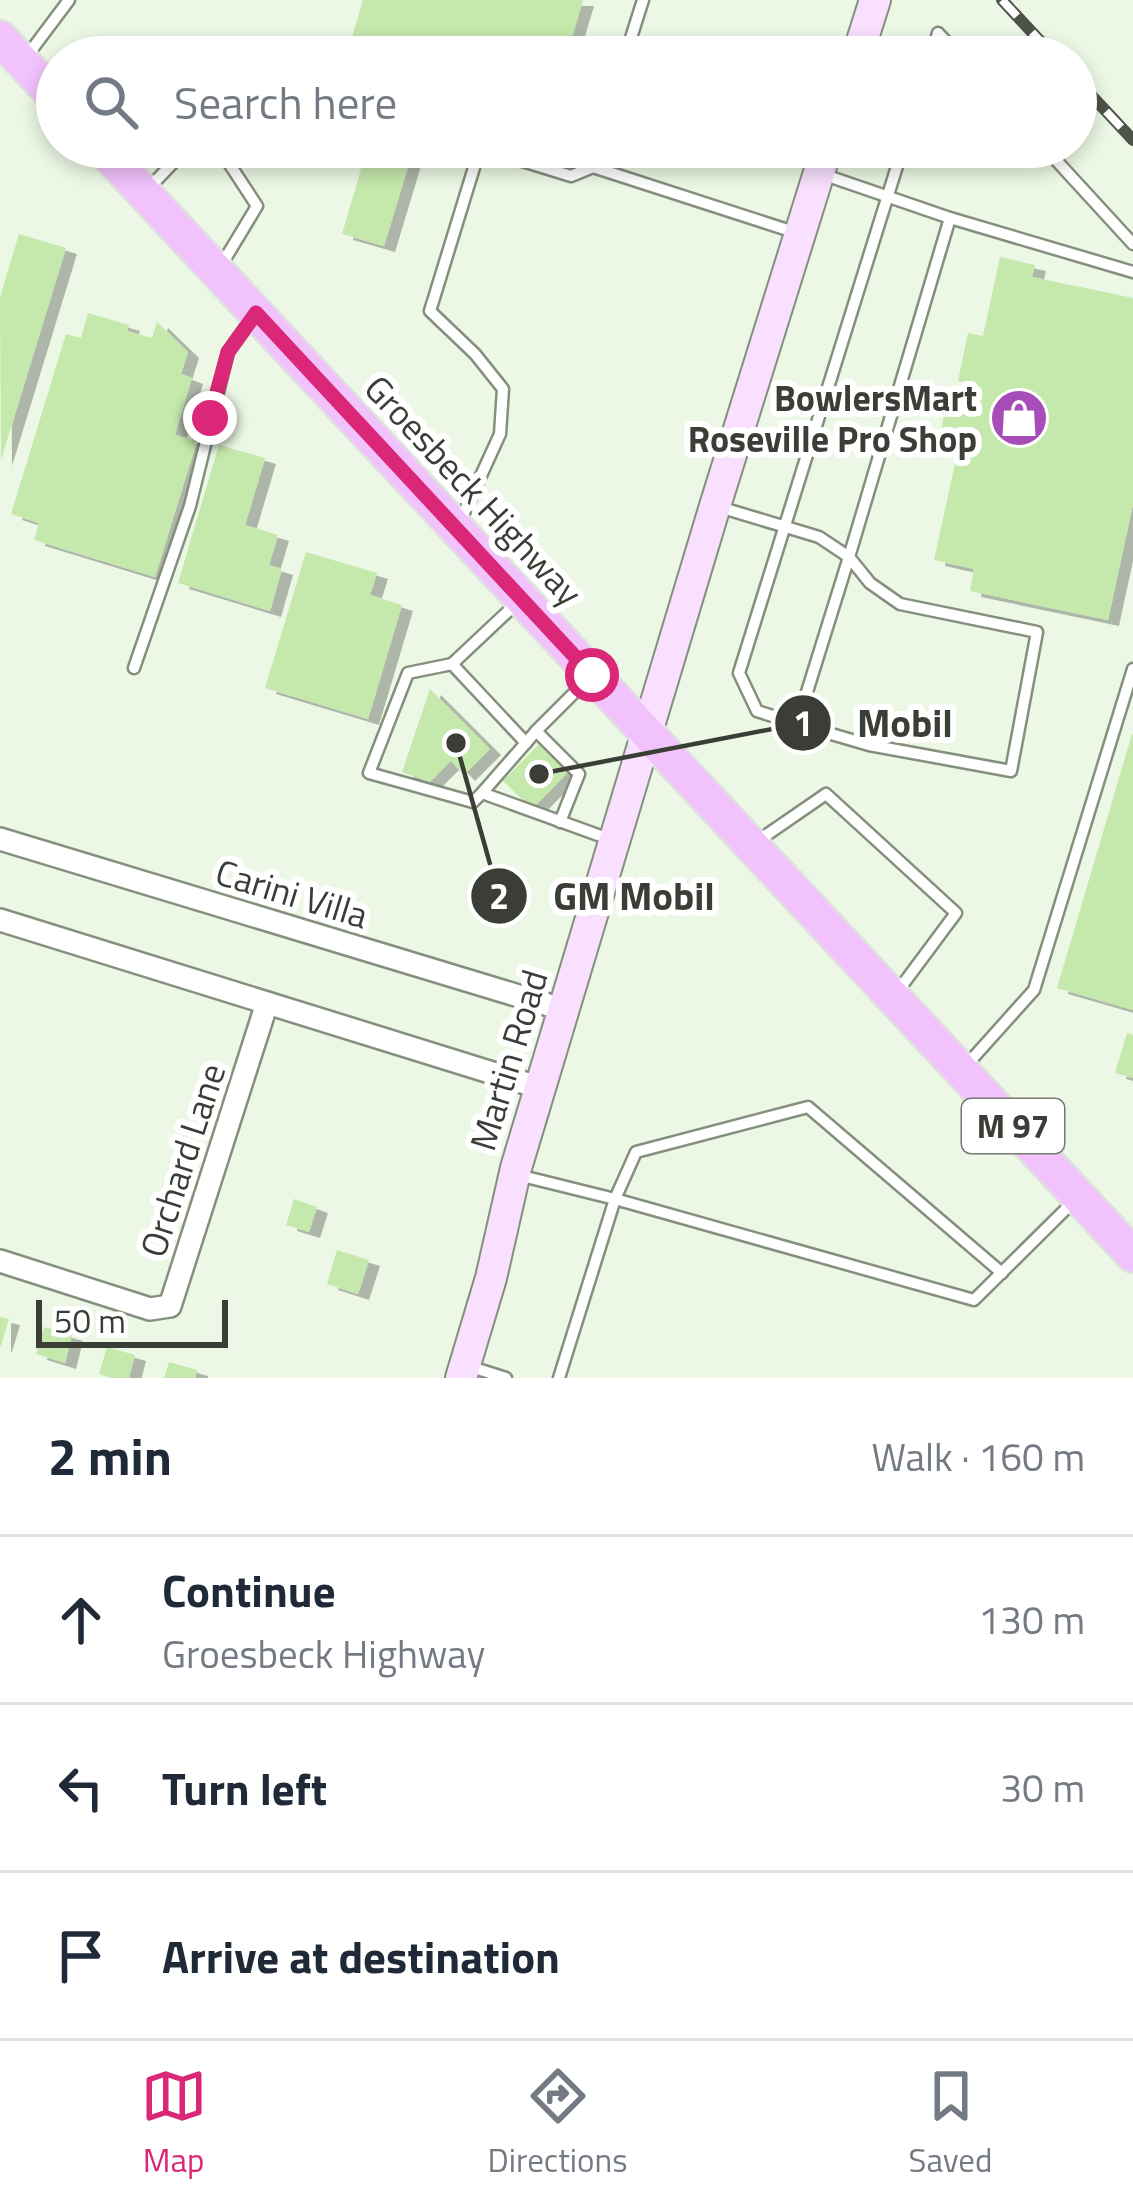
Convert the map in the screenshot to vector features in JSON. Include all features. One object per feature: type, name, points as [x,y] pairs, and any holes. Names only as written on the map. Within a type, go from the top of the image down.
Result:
[{"type":"main road","points":[[11,50],[36,77]]},
{"type":"main road","name":"Groesbeck Highway","points":[[121,168],[1133,1255]]},
{"type":"street","points":[[863,36],[875,0]]},
{"type":"street","name":"Martin Road","points":[[463,1372],[514,1174],[821,168]]},
{"type":"street","name":"Carini Villa","points":[[0,839],[565,1010]]},
{"type":"street","points":[[0,920],[541,1088]]},
{"type":"street","name":"Orchard Lane","points":[[0,1261],[150,1309],[170,1306],[267,1003]]},
{"type":"lane","points":[[11,50],[69,0]]},
{"type":"lane","points":[[632,36],[643,0]]},
{"type":"lane","points":[[144,193],[168,168]]},
{"type":"lane","points":[[217,272],[257,206],[232,168]]},
{"type":"lane","points":[[457,529],[500,434],[503,389],[430,311],[474,168]]},
{"type":"lane","points":[[545,168],[571,176],[590,168]]},
{"type":"lane","points":[[595,168],[800,234]]},
{"type":"lane","points":[[837,168],[888,196],[950,218],[1133,272]]},
{"type":"lane","points":[[715,506],[783,526],[819,537],[849,557],[870,583],[900,604],[1037,632],[1011,771],[869,745],[757,711],[740,673],[783,526],[897,168]]},
{"type":"lane","points":[[1063,168],[1133,244]]},
{"type":"lane","points":[[797,724],[950,218]]},
{"type":"lane","points":[[134,668],[190,506],[228,352],[256,313]]},
{"type":"lane","points":[[522,599],[452,664],[408,673],[369,773],[472,802],[592,675]]},
{"type":"lane","points":[[452,664],[526,742]]},
{"type":"lane","points":[[962,1071],[1034,990],[1133,669]]},
{"type":"lane","points":[[536,731],[579,774],[560,822]]},
{"type":"lane","points":[[482,794],[613,841]]},
{"type":"lane","points":[[753,845],[826,794],[956,913],[893,997]]},
{"type":"lane","points":[[559,1378],[615,1199],[636,1152],[808,1107],[1002,1273]]},
{"type":"lane","points":[[514,1174],[974,1300],[1078,1197]]},
{"type":"lane","points":[[463,1372],[506,1378]]},
{"type":"building","points":[[363,0],[583,0],[572,36],[352,36]]},
{"type":"building","points":[[361,168],[408,168],[384,246],[342,234]]},
{"type":"building","points":[[19,234],[66,248],[1,460],[0,297]]},
{"type":"building","points":[[1000,257],[1035,265],[1032,277],[1133,298],[1133,504],[1108,620],[970,591],[974,569],[934,560],[961,436],[941,431],[945,409],[966,414],[972,384],[958,381],[968,333],[983,336]]},
{"type":"building","points":[[88,313],[129,325],[127,331],[152,338],[157,322],[188,352],[181,374],[192,378],[175,435],[197,441],[155,577],[34,540],[39,523],[11,514],[66,334],[81,338]]},
{"type":"building","points":[[219,445],[265,458],[245,525],[278,535],[269,565],[282,569],[270,611],[178,583]]},
{"type":"building","points":[[306,552],[377,573],[370,595],[402,605],[368,719],[265,688]]},
{"type":"building","points":[[430,689],[490,749],[464,775],[451,761],[430,782],[402,772]]},
{"type":"building","points":[[1133,734],[1133,1010],[1057,988]]},
{"type":"building","points":[[541,742],[570,770],[532,809],[503,781]]},
{"type":"building","points":[[1127,1033],[1133,1035],[1133,1078],[1115,1073]]},
{"type":"building","points":[[294,1199],[317,1207],[309,1232],[286,1225]]},
{"type":"building","points":[[337,1250],[369,1260],[358,1294],[327,1284]]},
{"type":"building","points":[[0,1317],[9,1319],[1,1346],[0,1346]]},
{"type":"building","points":[[44,1327],[72,1335],[65,1363],[36,1354]]},
{"type":"building","points":[[107,1347],[135,1355],[129,1378],[99,1374]]},
{"type":"building","points":[[169,1362],[197,1370],[195,1378],[164,1378]]},
{"type":"railway","points":[[1002,0],[1035,36]]},
{"type":"railway","points":[[1097,101],[1133,140]]},
{"type":"place","name":"BowlersMart Roseville Pro Shop","points":[[1019,418]]},
{"type":"place","name":"GM Mobil","points":[[456,743]]},
{"type":"place","name":"Mobil","points":[[539,774]]},
{"type":"route","points":[[210,418],[228,352],[256,313],[592,675]]}]
